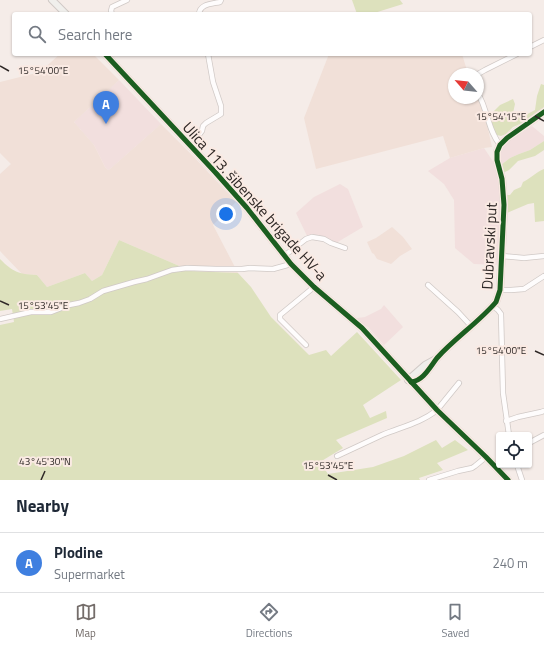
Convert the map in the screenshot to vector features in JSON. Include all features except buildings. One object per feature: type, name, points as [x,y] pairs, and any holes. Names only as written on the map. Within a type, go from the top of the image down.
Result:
[{"type":"main road","points":[[52,0],[64,12]]},
{"type":"main road","name":"Ulica 113. šibenske brigade HV-a","points":[[106,56],[188,142],[247,208],[291,264],[314,287],[362,328],[437,410],[508,480]]},
{"type":"main road","points":[[500,145],[507,138],[544,112]]},
{"type":"main road","name":"Dubravski put","points":[[410,381],[416,381],[422,377],[438,358],[493,306],[498,298],[500,290],[504,205],[502,179],[497,160],[497,152],[500,145]]},
{"type":"main road","name":"Dubravski put","points":[[410,381],[425,365],[438,358]]},
{"type":"main road","points":[[422,377],[421,389],[425,397]]},
{"type":"street","points":[[112,12],[112,7],[127,0]]},
{"type":"street","points":[[200,12],[203,6],[220,2],[221,0]]},
{"type":"street","points":[[532,46],[544,40]]},
{"type":"street","points":[[188,142],[199,136],[203,126],[206,123],[221,114],[221,106],[213,82],[208,56]]},
{"type":"street","points":[[484,71],[512,56]]},
{"type":"street","points":[[483,104],[490,128],[500,145]]},
{"type":"street","points":[[284,256],[306,239],[312,237],[324,238],[331,243],[345,248]]},
{"type":"street","points":[[502,256],[524,258],[544,256]]},
{"type":"street","points":[[0,319],[31,312],[51,312],[69,305],[80,303],[103,291],[147,279],[172,270],[187,268],[273,269],[291,264]]},
{"type":"street","points":[[500,290],[524,289],[544,276]]},
{"type":"street","points":[[428,285],[471,326]]},
{"type":"street","name":"Ulica 113. šibenske brigade HV-a","points":[[306,345],[280,319],[280,315],[314,287]]},
{"type":"street","name":"Dubravski put","points":[[493,306],[501,314],[503,393],[508,432]]},
{"type":"street","points":[[337,456],[425,418],[437,410],[459,383]]},
{"type":"street","points":[[506,421],[544,411]]},
{"type":"street","points":[[532,441],[544,435]]},
{"type":"street","points":[[429,480],[472,468],[486,457]]},
{"type":"street","points":[[517,468],[522,480]]},
{"type":"shaded area","points":[[58,56],[95,56],[119,80],[74,122],[94,145],[108,170],[161,124],[236,202],[213,225],[238,273],[191,271],[119,240],[102,275],[92,281],[85,273],[47,287],[37,275],[22,274],[0,251],[0,174],[11,164],[0,153],[0,82],[40,72]]},
{"type":"shaded area","points":[[328,56],[463,56],[466,68],[448,68],[448,104],[481,104],[484,111],[492,147],[450,158],[443,136],[316,169],[304,118]]},
{"type":"shaded area","points":[[119,80],[161,124],[108,170],[94,145],[74,122]]},
{"type":"shaded area","points":[[532,126],[544,136],[544,141],[530,150],[510,158],[501,165],[500,157],[503,147],[509,141]]},
{"type":"shaded area","points":[[484,148],[494,163],[499,176],[502,202],[499,265],[474,264],[455,248],[454,200],[444,184],[428,171],[450,158]]},
{"type":"shaded area","points":[[340,184],[348,189],[363,227],[336,243],[321,236],[308,238],[296,213],[314,197]]},
{"type":"shaded area","points":[[392,227],[403,237],[412,249],[400,256],[391,264],[377,259],[372,253],[367,242],[376,238]]},
{"type":"shaded area","points":[[384,305],[403,327],[384,345],[368,327],[359,322],[357,318],[365,317],[381,309]]},
{"type":"green space","points":[[352,0],[400,0],[403,4],[377,12],[356,12]]},
{"type":"green space","points":[[541,84],[544,85],[544,107],[520,124],[513,127],[506,134],[501,136],[495,134],[489,112],[492,113],[500,105],[513,99],[515,104],[513,113],[520,118],[535,110]]},
{"type":"green space","points":[[544,141],[544,150],[535,156],[518,161],[509,170],[503,173],[501,165],[510,158],[530,150]]},
{"type":"green space","points":[[544,169],[544,221],[535,222],[534,203],[507,213],[506,195],[510,195],[514,190],[521,187],[523,182]]},
{"type":"green space","points":[[119,240],[191,271],[238,273],[251,287],[271,317],[309,355],[326,350],[331,356],[357,332],[401,380],[363,405],[370,418],[386,411],[387,418],[336,440],[343,448],[320,462],[328,474],[373,467],[404,456],[436,440],[442,448],[455,440],[468,450],[437,463],[443,470],[419,478],[420,480],[0,480],[0,325],[14,322],[12,309],[0,311],[0,259],[16,272],[37,275],[47,287],[85,273],[92,281],[102,275]]},
{"type":"cycle path","points":[[107,56],[247,208],[291,264],[314,287],[362,328],[437,410],[508,480]]},
{"type":"cycle path","points":[[411,382],[423,376],[437,358],[496,302],[500,290],[504,205],[502,179],[497,160],[497,152],[500,145],[507,138],[544,112]]},
{"type":"place","name":"Plodine","points":[[106,124]]}]
